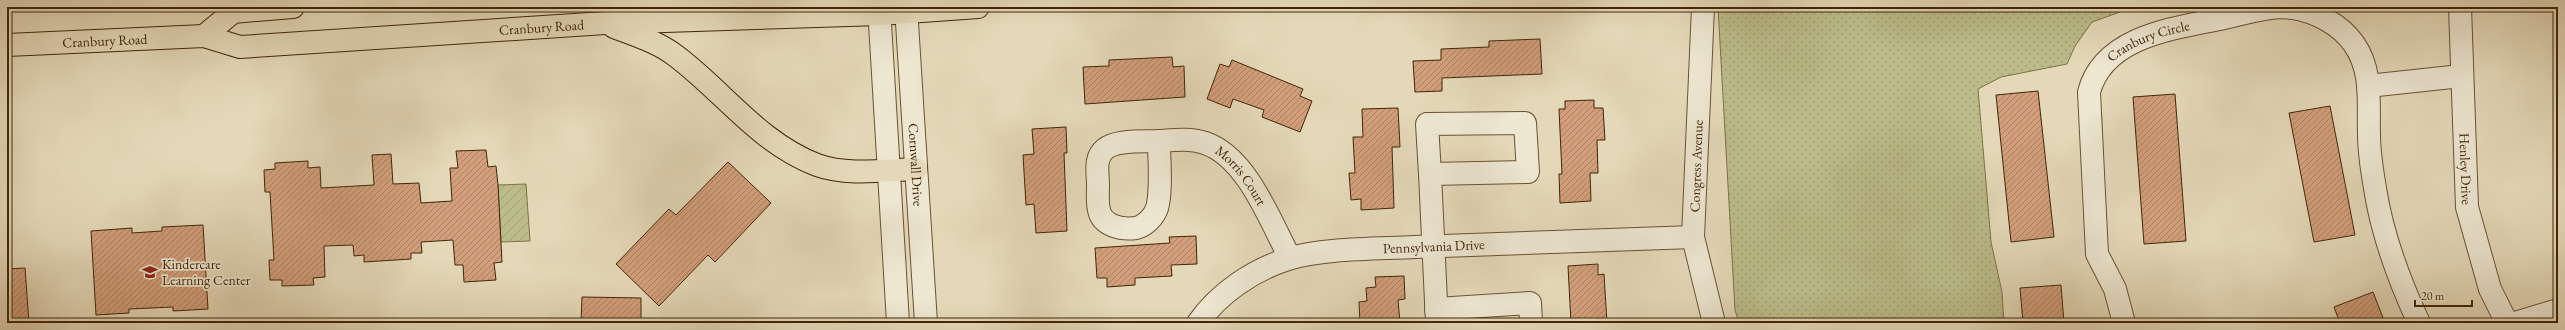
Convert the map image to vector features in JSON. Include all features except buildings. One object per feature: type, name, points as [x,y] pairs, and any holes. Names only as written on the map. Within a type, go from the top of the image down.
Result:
[{"type":"main road","points":[[204,36],[234,12],[293,7]]},
{"type":"main road","name":"Cranbury Road","points":[[7,45],[204,36],[240,47],[605,24],[978,7]]},
{"type":"main road","points":[[605,24],[656,43],[676,56],[752,125],[783,149],[818,165],[849,170],[916,169]]},
{"type":"street","name":"Congress Avenue","points":[[1703,7],[1693,237],[1714,323]]},
{"type":"street","name":"Henley Drive","points":[[2460,7],[2461,76],[2467,207],[2490,288],[2507,323]]},
{"type":"street","name":"Cranbury Circle","points":[[2124,323],[2115,289],[2097,254],[2089,92],[2092,81],[2108,59],[2137,40],[2164,31],[2266,9],[2291,8],[2309,12],[2326,19],[2341,30],[2353,43],[2362,59],[2368,76],[2369,136],[2375,189],[2387,240],[2404,291],[2419,323]]},
{"type":"street","name":"Cornwall Drive","points":[[907,10],[926,323]]},
{"type":"street","name":"Cornwall Drive","points":[[880,11],[898,323]]},
{"type":"street","points":[[2368,86],[2461,76]]},
{"type":"street","points":[[1430,174],[1528,172],[1525,123],[1427,124],[1437,316],[1530,303],[1531,323]]},
{"type":"street","name":"Morris Court","points":[[1159,141],[1182,140],[1203,142],[1230,157],[1249,181],[1290,258]]},
{"type":"street","name":"Pennsylvania Drive","points":[[1198,323],[1212,306],[1242,281],[1270,266],[1290,258],[1354,250],[1693,237]]},
{"type":"street","points":[[2515,323],[2558,310]]},
{"type":"green space","points":[[1718,7],[2134,7],[2092,22],[2075,46],[2067,64],[2001,77],[1978,89],[1991,242],[2002,292],[2004,323],[1739,323],[1735,310]]},
{"type":"green space","points":[[526,184],[530,241],[501,242],[498,185]]},
{"type":"place","name":"Kindercare Learning Center","points":[[150,272]]}]
